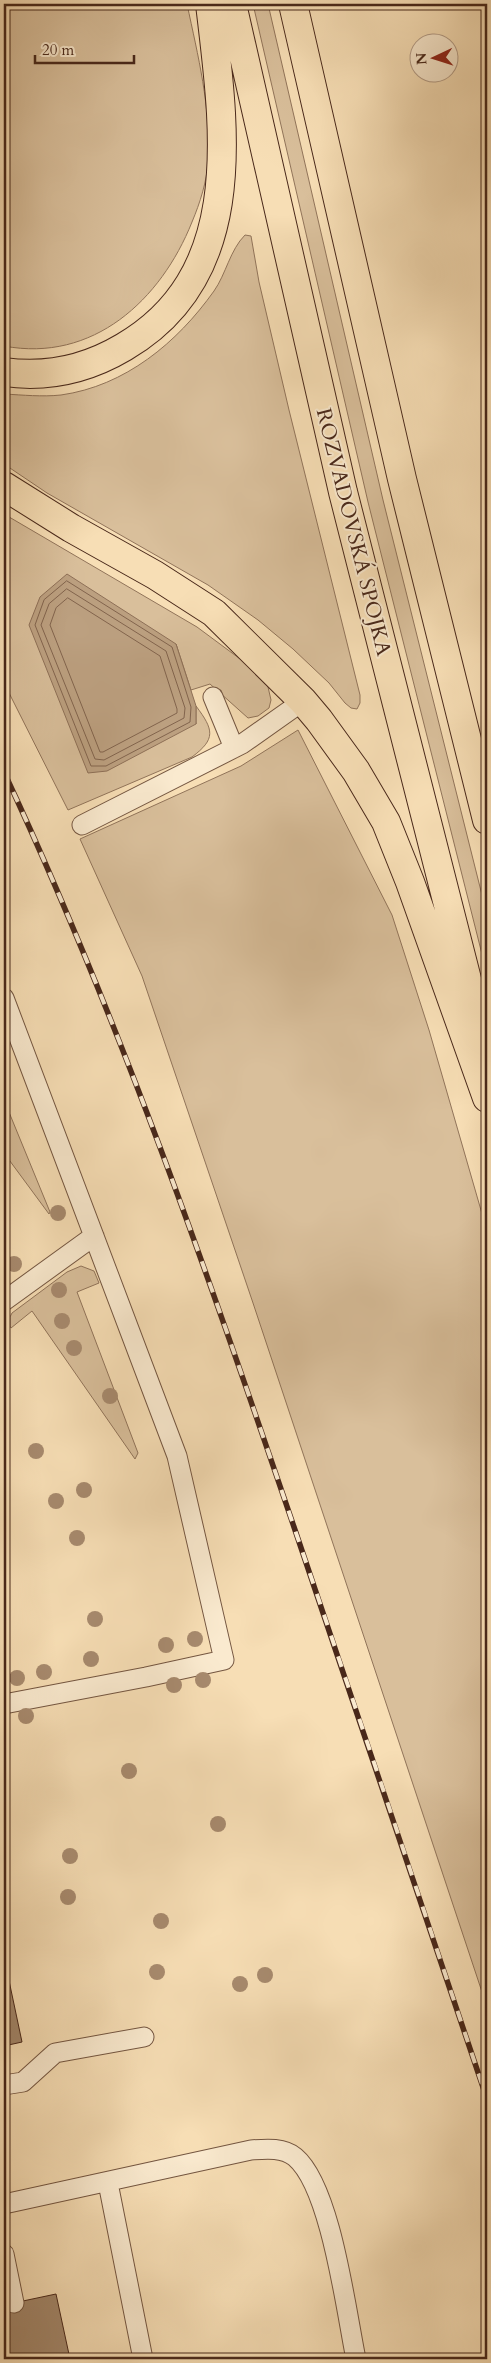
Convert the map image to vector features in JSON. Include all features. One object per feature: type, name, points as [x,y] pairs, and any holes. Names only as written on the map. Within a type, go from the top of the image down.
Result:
[{"type":"highway","points":[[4,372],[36,375],[53,373],[92,363],[113,354],[133,342],[169,312],[199,270],[212,231],[219,191],[223,142],[222,101],[210,4]]},
{"type":"highway","name":"ROZVADOVSKÁ SPOJKA","points":[[232,4],[343,492],[487,1058]]},
{"type":"highway","points":[[293,4],[400,470],[487,820]]},
{"type":"highway","points":[[4,486],[155,575],[214,613],[303,701],[337,744],[386,822],[401,858],[487,1098]]},
{"type":"lane","points":[[213,698],[234,748]]},
{"type":"lane","points":[[82,825],[234,748],[303,701]]},
{"type":"lane","points":[[4,1704],[224,1660],[177,1456],[94,1236],[5,1009]]},
{"type":"lane","points":[[4,1301],[94,1236]]},
{"type":"lane","points":[[4,2084],[23,2082],[55,2053],[144,2037]]},
{"type":"lane","points":[[4,2204],[108,2183],[251,2150],[271,2148],[294,2156],[312,2178],[329,2225],[356,2359]]},
{"type":"lane","points":[[108,2183],[143,2359]]},
{"type":"lane","points":[[4,2254],[14,2303]]},
{"type":"shaded area","points":[[7,4],[187,4],[203,82],[208,121],[206,176],[198,207],[179,250],[162,277],[142,300],[120,320],[94,335],[67,345],[36,349],[4,346],[4,6]]},
{"type":"shaded area","points":[[253,4],[268,4],[383,500],[487,915],[487,974],[368,502]]},
{"type":"shaded area","points":[[245,235],[251,236],[259,282],[289,410],[360,695],[360,703],[357,709],[351,708],[345,703],[329,683],[293,649],[258,620],[208,585],[47,493],[4,464],[4,394],[54,396],[84,390],[128,372],[148,359],[183,328],[214,291],[236,248]]},
{"type":"shaded area","points":[[4,514],[197,627],[255,670],[268,687],[271,700],[269,708],[258,716],[248,718],[210,684],[191,690],[176,644],[196,724],[196,706],[209,728],[209,739],[200,751],[192,757],[68,810],[4,683]]},
{"type":"shaded area","points":[[298,730],[392,915],[429,1030],[487,1231],[487,2007],[142,976],[80,839],[241,766]]},
{"type":"shaded area","points":[[4,1100],[50,1212],[49,1214],[4,1153]]},
{"type":"shaded area","points":[[81,1266],[94,1271],[99,1283],[77,1292],[138,1453],[135,1459],[32,1311],[11,1328],[10,1326],[12,1313],[67,1272]]},
{"type":"water","points":[[67,574],[176,644],[196,706],[196,724],[107,771],[88,773],[29,625],[40,597]]},
{"type":"building","points":[[4,1957],[22,2042],[4,2046]]},
{"type":"building","points":[[56,2294],[70,2359],[5,2359],[4,2305]]},
{"type":"railway","points":[[4,772],[46,864],[85,957],[123,1051],[194,1240],[318,1598],[487,2099]]}]
